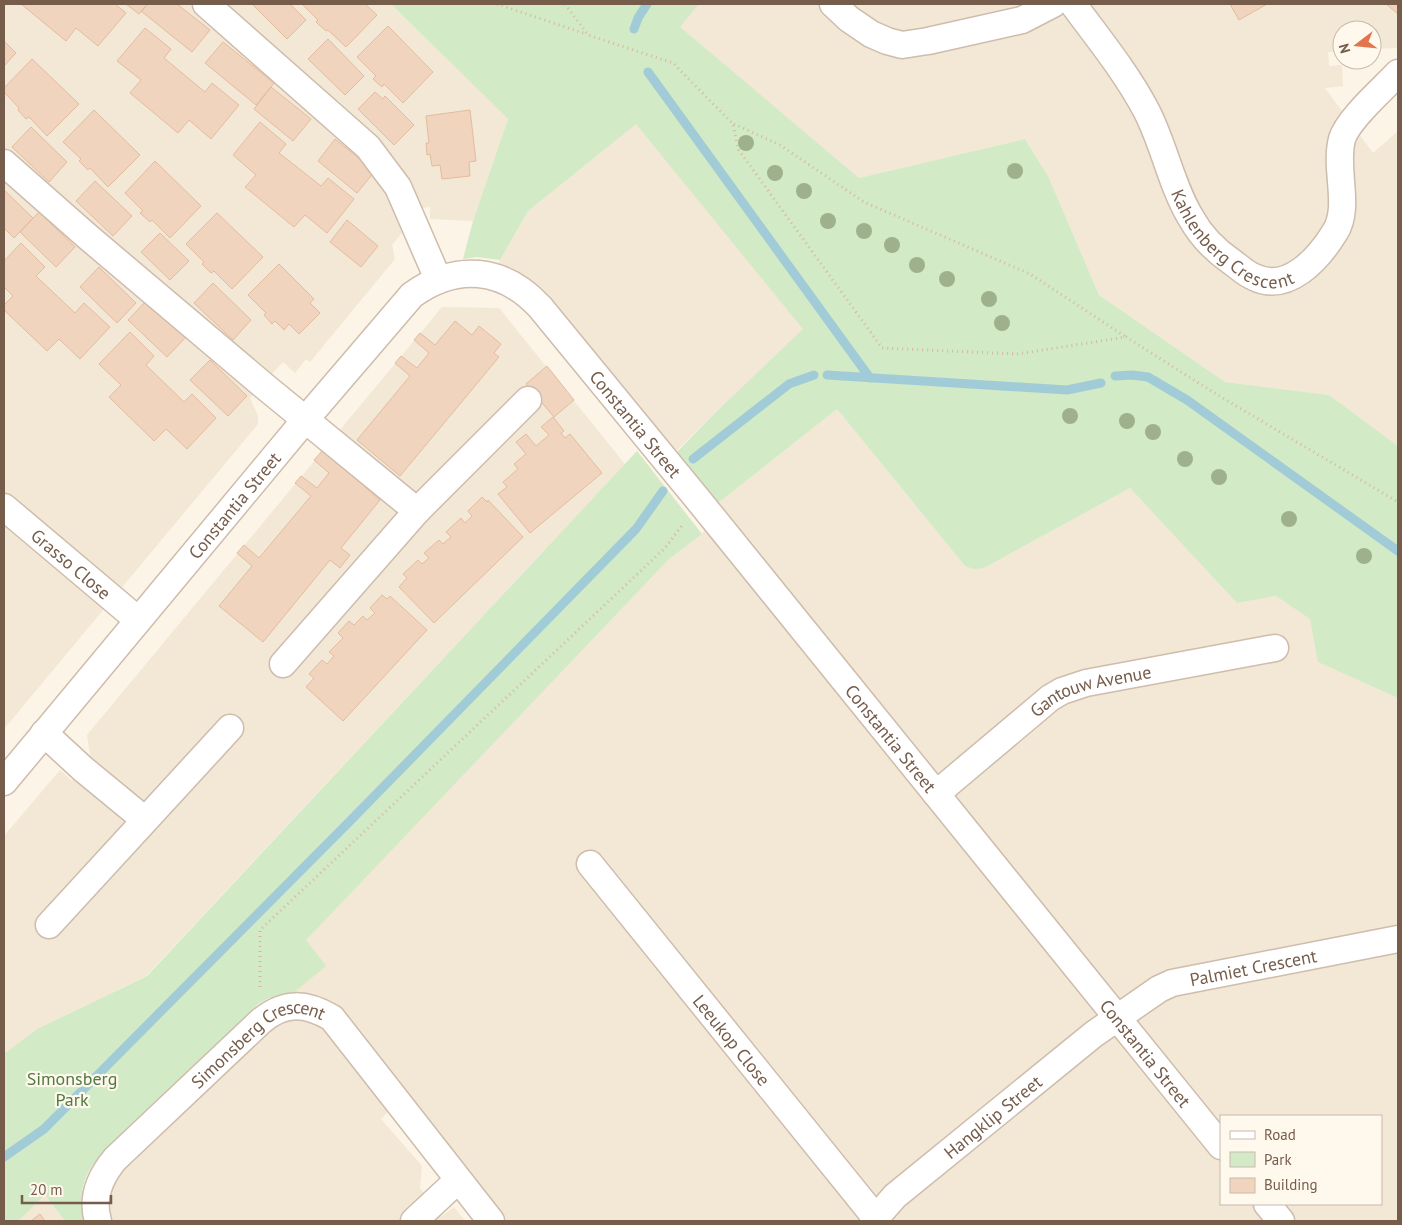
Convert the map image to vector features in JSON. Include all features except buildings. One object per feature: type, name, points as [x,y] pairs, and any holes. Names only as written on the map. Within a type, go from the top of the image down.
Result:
[{"type":"street","points":[[206,4],[368,147],[398,187],[438,279]]},
{"type":"street","points":[[833,4],[849,19],[871,34],[902,45],[1022,20],[1053,4]]},
{"type":"street","name":"Kahlenberg Crescent","points":[[1073,4],[1136,91],[1148,114],[1190,218],[1220,254],[1254,278],[1268,282],[1283,280],[1298,274],[1318,255],[1336,232],[1342,211],[1339,171],[1342,138],[1350,123],[1398,73]]},
{"type":"street","points":[[4,163],[88,237],[305,420],[417,511]]},
{"type":"street","name":"Constantia Street","points":[[4,782],[401,306],[424,286],[438,279],[469,273],[500,278],[528,295],[700,502],[1220,1145]]},
{"type":"street","points":[[283,664],[417,511],[528,400]]},
{"type":"street","name":"Grasso Close","points":[[4,507],[138,620]]},
{"type":"street","name":"Gantouw Avenue","points":[[936,794],[1050,698],[1062,691],[1086,682],[1275,648]]},
{"type":"street","points":[[49,925],[230,728]]},
{"type":"street","points":[[44,733],[83,769],[145,820]]},
{"type":"street","name":"Leeukop Close","points":[[590,864],[874,1219]]},
{"type":"street","name":"Palmiet Crescent","points":[[1117,1018],[1159,989],[1172,983],[1398,939]]},
{"type":"street","name":"Simonsberg Crescent","points":[[98,1221],[96,1204],[100,1180],[115,1160],[261,1021],[270,1014],[292,1006],[304,1006],[319,1010],[332,1018],[491,1221]]},
{"type":"street","name":"Hangklip Street","points":[[874,1219],[895,1196],[1094,1034],[1117,1018]]},
{"type":"street","points":[[414,1221],[458,1180]]},
{"type":"street","points":[[1268,1205],[1281,1221]]},
{"type":"path","points":[[497,4],[673,63],[733,124],[780,145],[864,202],[1030,274],[1216,394],[1398,502]]},
{"type":"path","points":[[565,4],[588,34]]},
{"type":"path","points":[[733,124],[738,150],[882,348],[1018,354],[1126,337]]},
{"type":"path","points":[[261,1021],[260,930],[665,548],[700,502]]},
{"type":"shaded area","points":[[4,4],[391,4],[508,119],[473,221],[430,219],[430,207],[422,208],[392,245],[395,259],[310,362],[306,359],[295,373],[283,362],[250,398],[258,416],[258,424],[4,729]]},
{"type":"shaded area","points":[[699,4],[1398,4],[1398,45],[1396,48],[1382,49],[1382,20],[1332,20],[1332,52],[1328,52],[1329,66],[1332,66],[1332,70],[1342,70],[1343,86],[1325,88],[1373,153],[1398,131],[1398,446],[1329,395],[1225,382],[1099,295],[1049,178],[1025,139],[859,178],[679,27]]},
{"type":"shaded area","points":[[636,123],[804,329],[667,460],[495,275],[500,260],[528,211]]},
{"type":"shaded area","points":[[442,307],[499,308],[625,464],[146,976],[37,1029],[4,1054],[4,836],[60,770],[72,781],[91,761],[87,735]]},
{"type":"shaded area","points":[[837,409],[965,566],[984,568],[1130,488],[1237,603],[1276,596],[1310,619],[1319,662],[1398,698],[1398,1221],[494,1221],[399,1101],[381,1119],[422,1166],[420,1188],[442,1216],[454,1207],[465,1221],[97,1221],[96,1192],[292,994],[325,966],[305,940],[669,559],[702,534],[718,503]]},
{"type":"shaded area","points":[[45,1195],[65,1221],[17,1221]]},
{"type":"green space","points":[[391,4],[699,4],[680,27],[859,178],[1025,139],[1049,178],[1099,295],[1225,382],[1329,395],[1398,446],[1398,698],[1318,662],[1310,619],[1276,596],[1237,603],[1130,488],[984,568],[974,569],[965,566],[837,409],[718,503],[677,452],[803,329],[636,124],[528,211],[500,260],[477,257],[463,259],[473,221],[508,119]]},
{"type":"green space","name":"Simonsberg Park","points":[[637,451],[702,534],[669,559],[306,940],[326,966],[292,994],[269,998],[258,1004],[95,1162],[87,1175],[82,1190],[84,1221],[65,1221],[45,1195],[18,1221],[4,1221],[4,1054],[37,1029],[147,976]]},
{"type":"waterway","points":[[634,29],[638,18],[647,4]]},
{"type":"waterway","points":[[648,72],[870,378]]},
{"type":"waterway","points":[[693,459],[789,384],[814,375]]},
{"type":"waterway","points":[[827,375],[1067,390],[1101,383]]},
{"type":"waterway","points":[[1115,376],[1132,375],[1148,377],[1187,400],[1398,551]]},
{"type":"waterway","points":[[4,1157],[44,1129],[349,822],[636,529],[663,491]]}]
